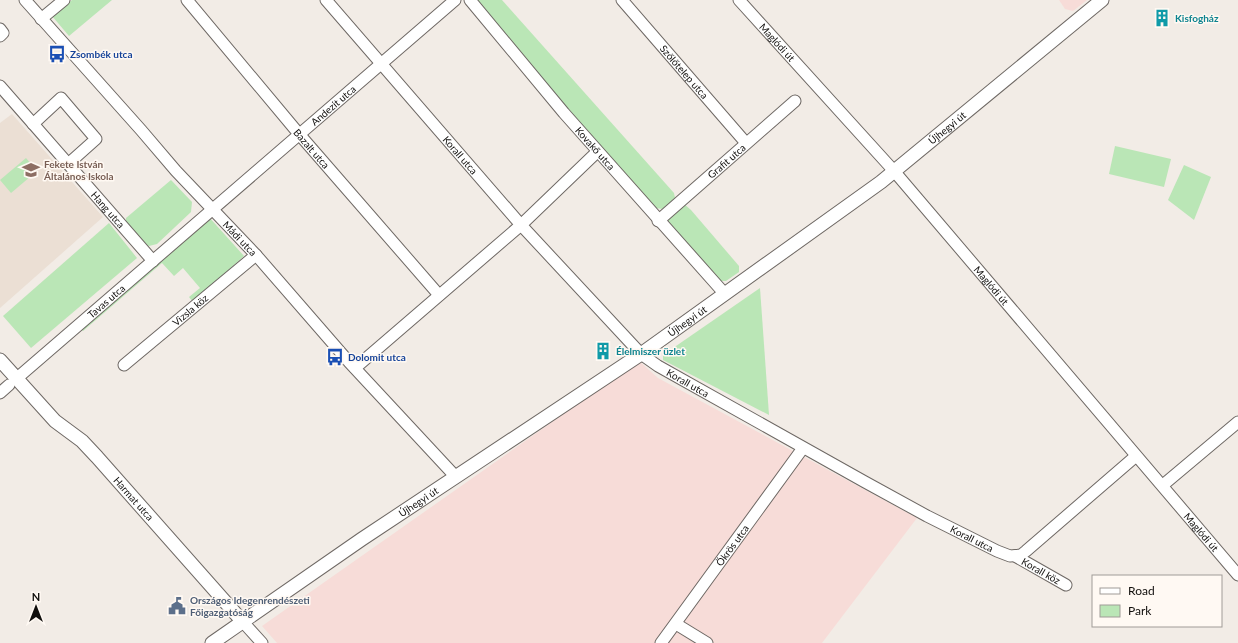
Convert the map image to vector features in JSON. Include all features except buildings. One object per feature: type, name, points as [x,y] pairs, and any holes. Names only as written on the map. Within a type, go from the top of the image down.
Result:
[{"type":"street","name":"Mádi utca","points":[[25,0],[176,171],[256,255],[355,368],[455,476]]},
{"type":"street","points":[[41,19],[64,0]]},
{"type":"street","name":"Bazalt utca","points":[[187,0],[299,134],[439,295]]},
{"type":"street","name":"Korall utca","points":[[326,0],[521,224],[641,354],[658,366],[803,448],[928,516],[996,551],[1005,555],[1015,556]]},
{"type":"street","name":"Andezit utca","points":[[212,210],[455,0]]},
{"type":"street","name":"Kovakő utca","points":[[470,0],[597,152],[724,293]]},
{"type":"street","name":"Szőlőtelep utca","points":[[622,0],[746,143]]},
{"type":"street","name":"Maglódi út","points":[[739,0],[894,171],[1238,575]]},
{"type":"street","name":"Újhegyi út","points":[[212,643],[455,476],[641,354],[724,293],[881,182],[1102,0]]},
{"type":"street","points":[[0,29],[3,33],[0,36]]},
{"type":"street","name":"Hang utca","points":[[0,86],[152,261]]},
{"type":"street","points":[[33,124],[61,98],[96,139],[68,164]]},
{"type":"street","name":"Grafit utca","points":[[658,221],[795,101]]},
{"type":"street","points":[[355,368],[521,224],[597,152]]},
{"type":"street","name":"Tavas utca","points":[[9,386],[212,210]]},
{"type":"street","name":"Vizsla köz","points":[[124,365],[256,255]]},
{"type":"street","name":"Harmat utca","points":[[0,360],[9,386],[82,441],[262,643]]},
{"type":"street","points":[[1162,486],[1238,422]]},
{"type":"street","name":"Ökrös utca","points":[[661,643],[803,448]]},
{"type":"street","points":[[1015,556],[1026,551],[1136,456]]},
{"type":"street","name":"Korall köz","points":[[1015,556],[1066,585]]},
{"type":"street","points":[[676,624],[707,643]]},
{"type":"shaded area","points":[[1059,0],[1087,0],[1073,11],[1065,9]]},
{"type":"shaded area","name":"Fekete István Általános Iskola","points":[[12,114],[103,217],[0,308],[0,123]]},
{"type":"shaded area","points":[[639,361],[658,378],[917,518],[822,643],[277,643],[262,626]]},
{"type":"green space","points":[[72,0],[112,0],[69,36],[52,16]]},
{"type":"green space","points":[[475,0],[502,0],[674,193],[675,198],[663,209],[655,208],[589,134]]},
{"type":"green space","points":[[1115,146],[1171,159],[1164,187],[1109,174]]},
{"type":"green space","points":[[26,158],[37,171],[11,193],[0,180]]},
{"type":"green space","points":[[1184,165],[1211,177],[1194,220],[1168,200]]},
{"type":"green space","points":[[171,180],[192,202],[191,212],[157,244],[149,246],[145,245],[126,223],[126,218]]},
{"type":"green space","points":[[684,204],[691,210],[739,266],[739,272],[726,281],[721,281],[715,277],[668,221],[670,216]]},
{"type":"green space","points":[[208,216],[244,256],[193,302],[189,297],[200,288],[183,268],[174,276],[162,263],[83,331],[79,327]]},
{"type":"green space","points":[[109,223],[137,258],[31,348],[3,316]]},
{"type":"green space","points":[[760,288],[769,415],[663,360],[663,355]]},
{"type":"place","name":"Kisfogház","points":[[1162,18]]},
{"type":"place","name":"Zsombék utca","points":[[57,54]]},
{"type":"place","name":"Fekete István Általános Iskola","points":[[31,170]]},
{"type":"place","name":"Élelmiszer üzlet","points":[[603,351]]},
{"type":"place","name":"Dolomit utca","points":[[335,357]]},
{"type":"place","name":"Országos Idegenrendészeti Főigazgatóság","points":[[177,606]]}]
